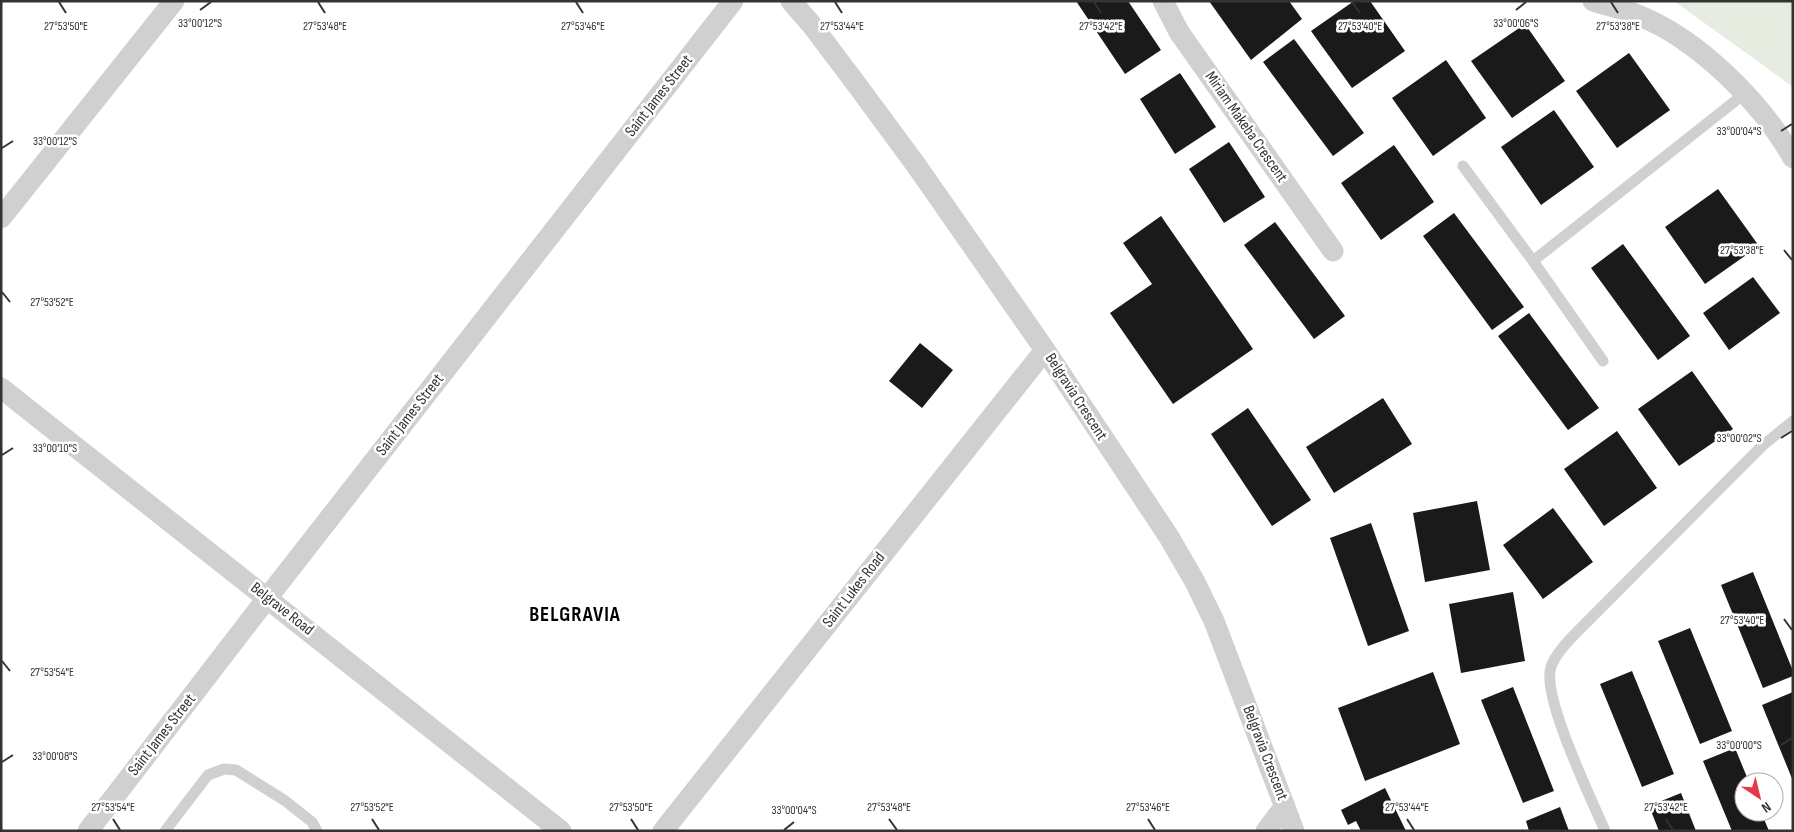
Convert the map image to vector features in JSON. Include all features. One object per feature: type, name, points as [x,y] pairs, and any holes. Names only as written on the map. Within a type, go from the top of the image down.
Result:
[{"type":"street","points":[[1,218],[174,1]]},
{"type":"street","name":"Saint James Street","points":[[88,831],[733,1]]},
{"type":"street","name":"Belgravia Crescent","points":[[790,1],[811,24],[916,164],[1045,350],[1169,537],[1214,620],[1294,831]]},
{"type":"street","name":"Miriam Makeba Crescent","points":[[1163,1],[1179,32],[1333,251]]},
{"type":"street","points":[[1593,1],[1640,15],[1672,31],[1707,57],[1769,122],[1793,158]]},
{"type":"street","name":"Saint Lukes Road","points":[[663,831],[1045,350]]},
{"type":"street","name":"Belgrave Road","points":[[1,388],[268,597],[561,831]]},
{"type":"street","points":[[1266,831],[1286,806]]},
{"type":"lane","points":[[1533,261],[1744,94]]},
{"type":"lane","points":[[1463,166],[1603,361]]},
{"type":"lane","points":[[1605,831],[1566,738],[1553,700],[1549,683],[1551,667],[1563,648],[1598,611],[1762,446],[1793,421]]},
{"type":"lane","points":[[165,831],[208,774],[224,769],[236,770],[284,800],[312,822],[316,831]]},
{"type":"shaded area","points":[[1674,1],[1793,1],[1793,87]]},
{"type":"building","points":[[1076,1],[1128,1],[1161,50],[1125,74]]},
{"type":"building","points":[[1209,1],[1289,1],[1302,19],[1251,60]]},
{"type":"building","points":[[1354,1],[1370,1],[1405,51],[1352,88],[1311,31]]},
{"type":"building","points":[[1525,24],[1565,81],[1512,118],[1471,61]]},
{"type":"building","points":[[1294,39],[1364,133],[1333,156],[1263,62]]},
{"type":"building","points":[[1629,53],[1670,110],[1617,148],[1576,91]]},
{"type":"building","points":[[1446,60],[1486,118],[1433,156],[1392,98]]},
{"type":"building","points":[[1180,73],[1216,127],[1175,154],[1140,99]]},
{"type":"building","points":[[1554,110],[1594,167],[1541,205],[1501,147]]},
{"type":"building","points":[[1229,142],[1265,197],[1224,223],[1189,169]]},
{"type":"building","points":[[1394,145],[1434,202],[1381,240],[1341,183]]},
{"type":"building","points":[[1718,189],[1759,246],[1705,284],[1665,227]]},
{"type":"building","points":[[1454,213],[1524,307],[1492,330],[1423,236]]},
{"type":"building","points":[[1161,216],[1253,349],[1173,404],[1110,313],[1152,284],[1123,243]]},
{"type":"building","points":[[1275,222],[1345,316],[1314,339],[1244,245]]},
{"type":"building","points":[[1623,244],[1690,336],[1658,360],[1591,268]]},
{"type":"building","points":[[1753,277],[1780,313],[1729,350],[1703,313]]},
{"type":"building","points":[[1529,313],[1599,408],[1568,430],[1498,336]]},
{"type":"building","points":[[920,343],[953,370],[922,408],[889,381]]},
{"type":"building","points":[[1692,371],[1733,429],[1679,466],[1638,409]]},
{"type":"building","points":[[1383,398],[1412,444],[1334,493],[1306,447]]},
{"type":"building","points":[[1248,408],[1311,500],[1272,526],[1211,434]]},
{"type":"building","points":[[1617,431],[1657,488],[1604,526],[1564,469]]},
{"type":"building","points":[[1477,501],[1490,570],[1425,582],[1413,513]]},
{"type":"building","points":[[1553,508],[1593,562],[1543,599],[1503,545]]},
{"type":"building","points":[[1371,523],[1409,631],[1368,646],[1330,538]]},
{"type":"building","points":[[1753,572],[1793,671],[1793,676],[1763,688],[1721,585]]},
{"type":"building","points":[[1513,592],[1525,661],[1461,673],[1449,604]]},
{"type":"building","points":[[1690,628],[1732,731],[1700,744],[1658,641]]},
{"type":"building","points":[[1632,671],[1674,774],[1642,787],[1600,684]]},
{"type":"building","points":[[1433,672],[1460,744],[1365,781],[1338,708]]},
{"type":"building","points":[[1513,687],[1554,791],[1523,803],[1481,700]]},
{"type":"building","points":[[1793,692],[1793,781],[1762,705]]},
{"type":"building","points":[[1735,748],[1745,772],[1734,772],[1734,822],[1765,822],[1769,831],[1732,831],[1703,761]]},
{"type":"building","points":[[1385,788],[1406,831],[1361,831],[1356,821],[1348,825],[1341,810]]},
{"type":"building","points":[[1681,793],[1696,831],[1659,831],[1649,806]]},
{"type":"building","points":[[1560,807],[1569,831],[1529,831],[1526,821]]},
{"type":"district","name":"BELGRAVIA","points":[[575,614]]}]
